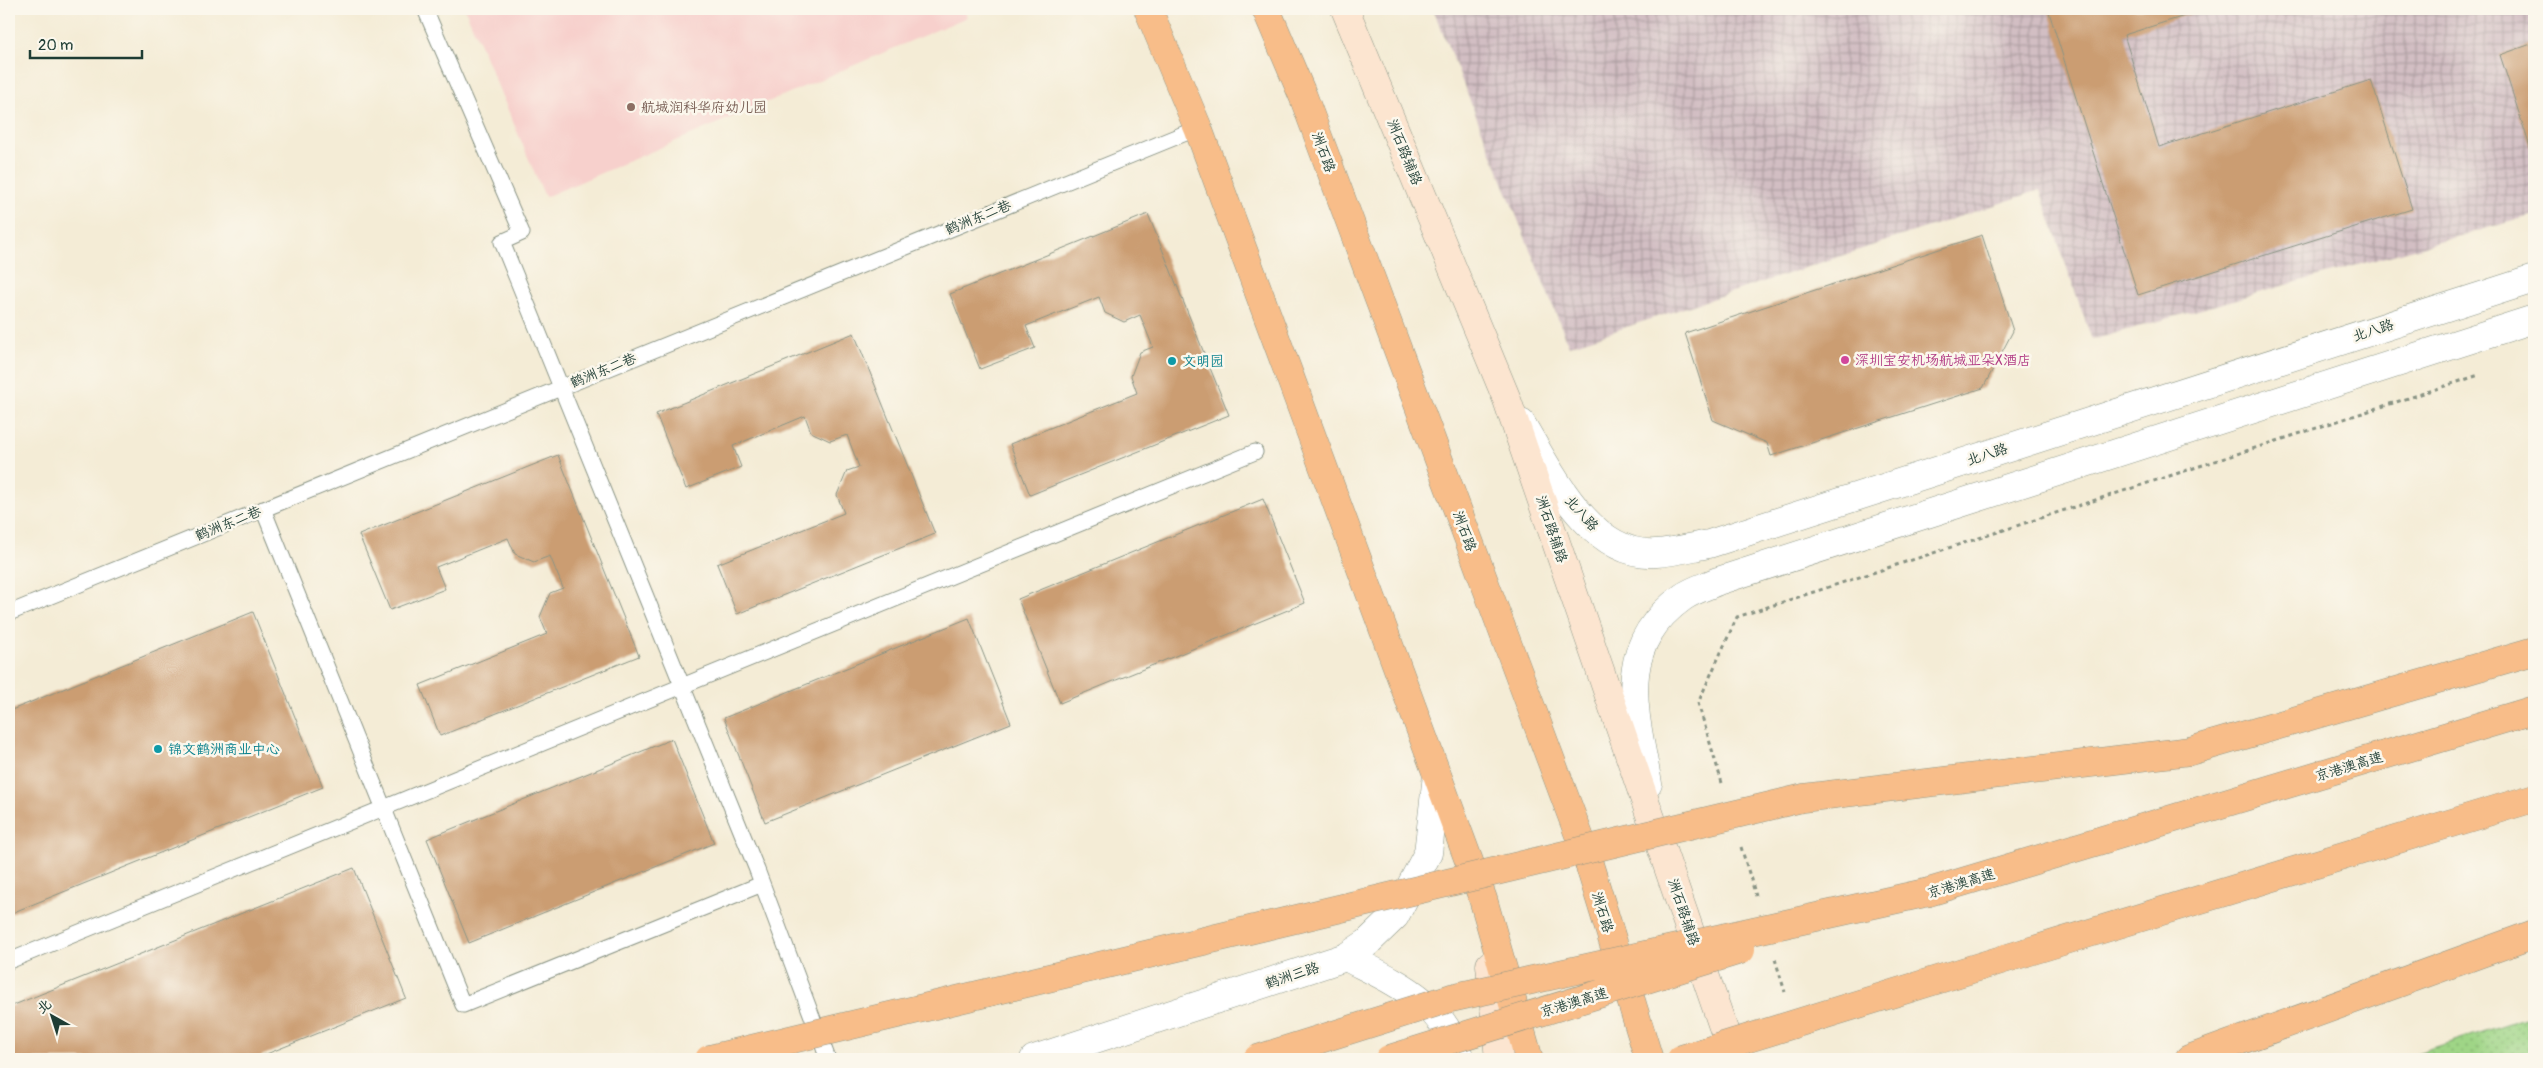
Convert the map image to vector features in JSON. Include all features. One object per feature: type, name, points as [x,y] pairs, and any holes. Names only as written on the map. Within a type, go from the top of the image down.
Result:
[{"type":"main road","points":[[1148,9],[1198,128],[1483,899],[1529,1059]]},
{"type":"main road","name":"洲石路","points":[[1266,9],[1303,96],[1586,854],[1649,1059]]},
{"type":"main road","name":"洲石路辅路","points":[[1345,9],[1506,397],[1734,1059]]},
{"type":"main road","points":[[709,1059],[1803,798],[2190,751],[2534,651]]},
{"type":"main road","name":"京港澳高速","points":[[1389,1059],[1929,892],[2534,710]]},
{"type":"main road","points":[[1681,1059],[2534,798]]},
{"type":"main road","points":[[1257,1059],[1451,998],[1929,892]]},
{"type":"main road","points":[[1483,899],[1500,1059]]},
{"type":"main road","points":[[2189,1059],[2222,1049],[2534,934]]},
{"type":"street","name":"北八路","points":[[1506,397],[1564,493],[1593,528],[1617,547],[1655,554],[1709,544],[2534,278]]},
{"type":"street","points":[[1654,825],[1634,703],[1634,674],[1641,645],[1664,612],[1685,595],[1718,581],[2534,319]]},
{"type":"street","name":"鹤洲三路","points":[[1034,1059],[1346,957],[1367,944],[1395,916],[1428,853],[1437,775]]},
{"type":"street","points":[[1346,957],[1410,990],[1443,1022],[1460,1059]]},
{"type":"lane","points":[[425,9],[522,233],[502,242],[762,884],[828,1059]]},
{"type":"lane","name":"鹤洲东二巷","points":[[9,613],[1198,128]]},
{"type":"lane","points":[[9,961],[1255,452]]},
{"type":"lane","points":[[263,509],[463,1005],[762,884]]},
{"type":"path","points":[[1724,787],[1698,703],[1737,617],[2487,372]]},
{"type":"path","points":[[1740,844],[1757,900]]},
{"type":"path","points":[[1774,956],[1785,994]]},
{"type":"shaded area","name":"航城润科华府幼儿园","points":[[465,9],[964,9],[967,17],[545,197]]},
{"type":"shaded area","points":[[1433,9],[2534,9],[2534,215],[2092,340],[2040,190],[1569,346]]},
{"type":"green space","points":[[2534,1015],[2534,1059],[2399,1059]]},
{"type":"building","points":[[2048,9],[2207,9],[2124,35],[2159,147],[2371,80],[2412,209],[2138,295]]},
{"type":"building","points":[[2534,43],[2534,159],[2500,55]]},
{"type":"building","name":"文明园","points":[[1148,214],[1229,415],[1030,495],[1010,444],[1137,393],[1131,376],[1140,352],[1153,347],[1140,315],[1124,322],[1105,313],[1099,297],[1026,326],[1035,348],[980,369],[950,294]]},
{"type":"building","name":"深圳宝安机场航城亚朵X酒店","points":[[1982,235],[2013,331],[1983,388],[1771,456],[1767,443],[1713,420],[1685,333]]},
{"type":"building","points":[[854,333],[935,534],[737,614],[717,564],[844,513],[837,495],[847,471],[859,467],[847,435],[830,441],[811,432],[805,416],[733,446],[741,467],[686,489],[656,414]]},
{"type":"building","points":[[558,455],[639,656],[440,736],[420,685],[547,634],[540,617],[550,593],[563,588],[550,556],[534,562],[515,554],[508,538],[436,567],[445,589],[390,610],[359,535]]},
{"type":"building","points":[[1263,499],[1305,603],[1060,703],[1018,599]]},
{"type":"building","name":"锦文鹤洲商业中心","points":[[253,612],[323,787],[9,914],[9,711]]},
{"type":"building","points":[[969,618],[1011,723],[765,822],[724,718]]},
{"type":"building","points":[[672,739],[714,843],[469,943],[427,839]]},
{"type":"building","points":[[354,868],[406,998],[254,1059],[9,1059],[9,1007]]},
{"type":"place","name":"航城润科华府幼儿园","points":[[631,107]]},
{"type":"place","name":"深圳宝安机场航城亚朵X酒店","points":[[1845,360]]},
{"type":"place","name":"文明园","points":[[1172,361]]},
{"type":"place","name":"锦文鹤洲商业中心","points":[[158,749]]}]
